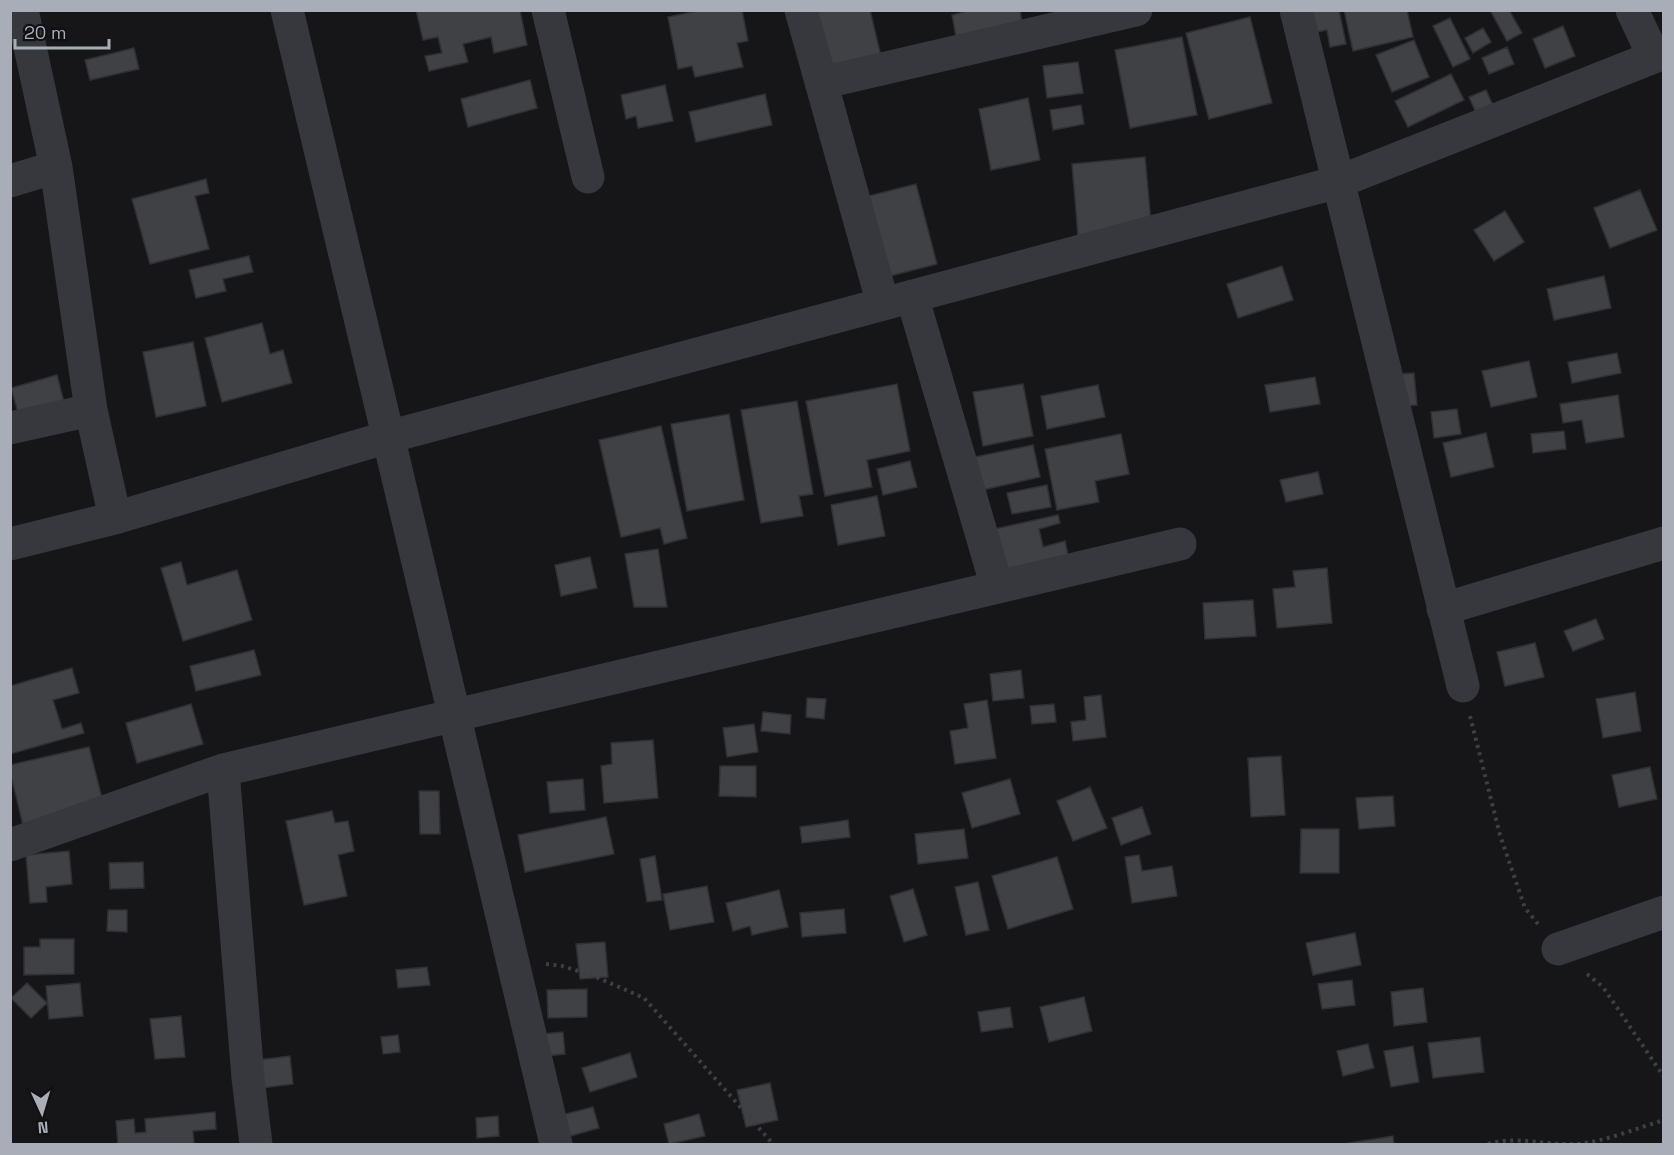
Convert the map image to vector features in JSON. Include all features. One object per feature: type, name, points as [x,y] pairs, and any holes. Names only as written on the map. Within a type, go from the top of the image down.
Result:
[{"type":"street","points":[[22,10],[56,167],[91,410],[115,518]]},
{"type":"street","points":[[286,10],[556,1144]]},
{"type":"street","points":[[548,10],[588,177]]},
{"type":"street","points":[[801,10],[821,83],[997,587]]},
{"type":"street","points":[[821,83],[1136,10]]},
{"type":"street","points":[[1296,10],[1462,686]]},
{"type":"street","points":[[10,543],[115,518],[388,437],[1338,182],[1654,57],[1632,10]]},
{"type":"street","points":[[10,181],[56,167]]},
{"type":"street","points":[[10,428],[91,410]]},
{"type":"street","points":[[1443,609],[1664,543]]},
{"type":"street","points":[[10,845],[223,770],[1180,544]]},
{"type":"street","points":[[223,770],[248,1078],[256,1144]]},
{"type":"street","points":[[1558,949],[1664,912]]},
{"type":"path","points":[[1462,686],[1500,835],[1524,908],[1558,949],[1603,987],[1664,1077]]},
{"type":"path","points":[[513,962],[562,966],[594,976],[644,998],[773,1144]]},
{"type":"path","points":[[1488,1144],[1503,1140],[1578,1144],[1613,1136],[1664,1119]]},
{"type":"building","points":[[416,10],[520,10],[527,45],[494,53],[491,37],[463,44],[468,62],[429,71],[425,56],[442,53],[438,37],[423,40]]},
{"type":"building","points":[[701,10],[742,10],[748,41],[737,43],[743,67],[695,77],[692,66],[678,69],[668,17]]},
{"type":"building","points":[[801,10],[870,10],[884,69],[818,84]]},
{"type":"building","points":[[964,10],[1020,10],[1024,35],[958,47],[952,15],[964,12]]},
{"type":"building","points":[[1302,10],[1339,10],[1346,44],[1330,47],[1327,30],[1307,34]]},
{"type":"building","points":[[1344,10],[1407,10],[1413,37],[1353,51]]},
{"type":"building","points":[[1490,10],[1509,10],[1522,33],[1507,41]]},
{"type":"building","points":[[1250,17],[1272,103],[1209,119],[1186,33]]},
{"type":"building","points":[[1450,18],[1470,59],[1453,67],[1433,26]]},
{"type":"building","points":[[1563,26],[1575,56],[1545,68],[1533,39]]},
{"type":"building","points":[[1483,28],[1491,42],[1473,53],[1465,38]]},
{"type":"building","points":[[1182,37],[1197,115],[1130,128],[1115,50]]},
{"type":"building","points":[[1414,40],[1429,77],[1392,92],[1376,55]]},
{"type":"building","points":[[1507,47],[1514,64],[1489,74],[1482,58]]},
{"type":"building","points":[[134,48],[139,69],[90,80],[85,60]]},
{"type":"building","points":[[1078,62],[1083,93],[1047,98],[1043,66]]},
{"type":"building","points":[[1451,74],[1464,100],[1408,127],[1395,101]]},
{"type":"building","points":[[530,80],[537,108],[468,127],[461,99]]},
{"type":"building","points":[[665,85],[673,121],[638,128],[636,116],[626,119],[621,95]]},
{"type":"building","points":[[1486,90],[1497,114],[1480,122],[1469,97]]},
{"type":"building","points":[[765,94],[772,125],[696,142],[689,112]]},
{"type":"building","points":[[1028,98],[1040,160],[991,170],[979,109]]},
{"type":"building","points":[[1081,105],[1084,124],[1053,130],[1050,110]]},
{"type":"building","points":[[1145,157],[1151,222],[1078,236],[1072,164]]},
{"type":"building","points":[[206,179],[209,193],[195,196],[209,249],[150,264],[132,199]]},
{"type":"building","points":[[916,184],[937,264],[874,280],[853,200]]},
{"type":"building","points":[[1640,190],[1657,230],[1610,248],[1594,208]]},
{"type":"building","points":[[1505,211],[1524,242],[1494,261],[1474,230]]},
{"type":"building","points":[[249,256],[253,272],[223,279],[226,291],[196,298],[189,270]]},
{"type":"building","points":[[1282,266],[1293,300],[1238,318],[1227,284]]},
{"type":"building","points":[[1604,276],[1611,308],[1554,320],[1547,289]]},
{"type":"building","points":[[262,323],[270,354],[283,350],[292,383],[222,402],[205,338]]},
{"type":"building","points":[[193,342],[206,406],[156,417],[143,352]]},
{"type":"building","points":[[1617,353],[1621,373],[1572,383],[1568,362]]},
{"type":"building","points":[[1529,361],[1537,397],[1491,407],[1482,371]]},
{"type":"building","points":[[1414,373],[1417,405],[1401,406],[1397,374]]},
{"type":"building","points":[[57,375],[64,402],[18,413],[11,388]]},
{"type":"building","points":[[1315,377],[1320,404],[1270,412],[1265,385]]},
{"type":"building","points":[[897,384],[910,451],[867,460],[872,487],[825,496],[806,401]]},
{"type":"building","points":[[1023,384],[1033,436],[983,446],[973,392]]},
{"type":"building","points":[[1098,385],[1105,417],[1047,429],[1041,396]]},
{"type":"building","points":[[1618,395],[1624,437],[1586,443],[1582,420],[1563,423],[1560,404]]},
{"type":"building","points":[[797,401],[813,494],[799,496],[803,516],[761,523],[741,410]]},
{"type":"building","points":[[1457,409],[1461,434],[1434,438],[1431,412]]},
{"type":"building","points":[[729,414],[744,500],[687,511],[671,424]]},
{"type":"building","points":[[661,426],[687,538],[664,544],[660,528],[621,537],[599,440]]},
{"type":"building","points":[[1564,431],[1566,449],[1533,453],[1531,434]]},
{"type":"building","points":[[1486,433],[1494,467],[1451,477],[1443,443]]},
{"type":"building","points":[[1121,434],[1129,474],[1095,481],[1099,502],[1057,510],[1045,449]]},
{"type":"building","points":[[1033,445],[1040,477],[982,490],[975,457]]},
{"type":"building","points":[[910,461],[917,487],[883,495],[877,469]]},
{"type":"building","points":[[1318,472],[1323,494],[1286,502],[1280,480]]},
{"type":"building","points":[[1047,485],[1051,507],[1012,514],[1007,493]]},
{"type":"building","points":[[877,496],[885,536],[838,545],[831,505]]},
{"type":"building","points":[[1058,515],[1060,523],[1039,529],[1043,547],[1065,541],[1071,568],[1002,584],[990,530]]},
{"type":"building","points":[[658,549],[667,607],[634,607],[625,554]]},
{"type":"building","points":[[590,557],[597,588],[561,596],[555,565]]},
{"type":"building","points":[[181,562],[187,585],[237,570],[252,620],[183,641],[161,568]]},
{"type":"building","points":[[1327,568],[1332,623],[1277,628],[1273,589],[1295,587],[1293,571]]},
{"type":"building","points":[[1253,600],[1256,636],[1205,639],[1203,603]]},
{"type":"building","points":[[1596,619],[1604,639],[1573,651],[1564,631]]},
{"type":"building","points":[[1535,643],[1544,677],[1505,686],[1497,652]]},
{"type":"building","points":[[254,650],[261,675],[196,691],[190,666]]},
{"type":"building","points":[[72,668],[79,693],[53,700],[62,729],[81,723],[84,733],[10,754],[10,686]]},
{"type":"building","points":[[1021,670],[1024,698],[993,701],[990,674]]},
{"type":"building","points":[[1635,692],[1641,731],[1603,738],[1596,699]]},
{"type":"building","points":[[1101,695],[1106,737],[1073,741],[1071,722],[1086,720],[1084,697]]},
{"type":"building","points":[[807,698],[826,699],[824,719],[806,717]]},
{"type":"building","points":[[987,700],[996,758],[955,764],[950,731],[968,728],[964,704]]},
{"type":"building","points":[[191,704],[203,744],[137,763],[126,723]]},
{"type":"building","points":[[1054,704],[1056,722],[1032,724],[1030,706]]},
{"type":"building","points":[[763,712],[791,715],[790,734],[761,731]]},
{"type":"building","points":[[754,724],[758,752],[727,757],[723,728]]},
{"type":"building","points":[[653,740],[658,798],[604,803],[601,766],[612,764],[611,743]]},
{"type":"building","points":[[89,747],[104,806],[23,825],[10,765]]},
{"type":"building","points":[[1281,756],[1285,815],[1251,817],[1248,758]]},
{"type":"building","points":[[720,766],[756,766],[756,797],[719,796]]},
{"type":"building","points":[[1650,767],[1657,799],[1619,807],[1612,775]]},
{"type":"building","points":[[583,779],[585,810],[550,813],[547,782]]},
{"type":"building","points":[[1010,779],[1020,814],[972,828],[962,793]]},
{"type":"building","points":[[1090,787],[1107,828],[1073,841],[1057,801]]},
{"type":"building","points":[[419,791],[439,791],[440,834],[420,834]]},
{"type":"building","points":[[1393,796],[1395,826],[1359,829],[1356,798]]},
{"type":"building","points":[[1142,807],[1151,834],[1121,845],[1112,818]]},
{"type":"building","points":[[332,811],[335,823],[348,821],[354,851],[338,855],[347,896],[304,905],[286,821]]},
{"type":"building","points":[[606,817],[614,854],[525,872],[518,835]]},
{"type":"building","points":[[848,820],[850,837],[802,843],[800,827]]},
{"type":"building","points":[[964,829],[968,858],[918,864],[915,834]]},
{"type":"building","points":[[1301,829],[1339,829],[1339,873],[1300,873]]},
{"type":"building","points":[[69,851],[72,884],[46,887],[47,902],[30,903],[26,855]]},
{"type":"building","points":[[1139,855],[1142,871],[1172,866],[1177,896],[1132,903],[1125,857]]},
{"type":"building","points":[[655,856],[662,900],[647,902],[640,859]]},
{"type":"building","points":[[1057,857],[1073,909],[1008,929],[992,876]]},
{"type":"building","points":[[143,862],[144,888],[110,889],[109,863]]},
{"type":"building","points":[[978,882],[989,930],[966,935],[955,887]]},
{"type":"building","points":[[707,886],[714,922],[670,930],[663,894]]},
{"type":"building","points":[[913,889],[927,935],[904,942],[890,896]]},
{"type":"building","points":[[779,890],[788,927],[752,935],[750,926],[733,931],[726,903]]},
{"type":"building","points":[[844,909],[846,933],[802,937],[800,913]]},
{"type":"building","points":[[108,910],[127,910],[127,932],[107,931]]},
{"type":"building","points":[[1355,933],[1361,965],[1313,975],[1306,943]]},
{"type":"building","points":[[40,939],[74,939],[74,974],[24,975],[24,947],[40,947]]},
{"type":"building","points":[[605,942],[608,977],[580,979],[576,944]]},
{"type":"building","points":[[427,967],[430,985],[398,988],[396,970]]},
{"type":"building","points":[[1352,980],[1355,1005],[1322,1009],[1318,984]]},
{"type":"building","points":[[27,983],[47,1003],[31,1018],[11,998]]},
{"type":"building","points":[[80,983],[83,1016],[49,1019],[46,986]]},
{"type":"building","points":[[1423,988],[1427,1022],[1394,1026],[1391,992]]},
{"type":"building","points":[[587,989],[587,1017],[548,1018],[547,990]]},
{"type":"building","points":[[1084,997],[1092,1031],[1049,1042],[1040,1007]]},
{"type":"building","points":[[1010,1007],[1013,1027],[981,1032],[978,1012]]},
{"type":"building","points":[[181,1016],[185,1057],[155,1059],[150,1019]]},
{"type":"building","points":[[563,1032],[565,1054],[545,1056],[543,1034]]},
{"type":"building","points":[[398,1035],[400,1052],[383,1054],[381,1037]]},
{"type":"building","points":[[1480,1037],[1484,1072],[1433,1078],[1428,1043]]},
{"type":"building","points":[[1368,1044],[1374,1068],[1343,1076],[1337,1051]]},
{"type":"building","points":[[1413,1046],[1419,1082],[1391,1087],[1384,1051]]},
{"type":"building","points":[[630,1053],[637,1077],[590,1092],[582,1068]]},
{"type":"building","points":[[290,1056],[293,1084],[262,1088],[258,1060]]},
{"type":"building","points":[[770,1083],[778,1120],[746,1127],[737,1090]]},
{"type":"building","points":[[593,1107],[599,1128],[563,1138],[558,1116]]},
{"type":"building","points":[[215,1112],[216,1129],[193,1131],[194,1144],[118,1144],[116,1121],[134,1119],[135,1133],[146,1132],[145,1119]]},
{"type":"building","points":[[699,1114],[705,1136],[669,1144],[664,1124]]},
{"type":"building","points":[[498,1116],[499,1136],[477,1138],[476,1118]]},
{"type":"building","points":[[1393,1136],[1394,1144],[1349,1143]]}]
